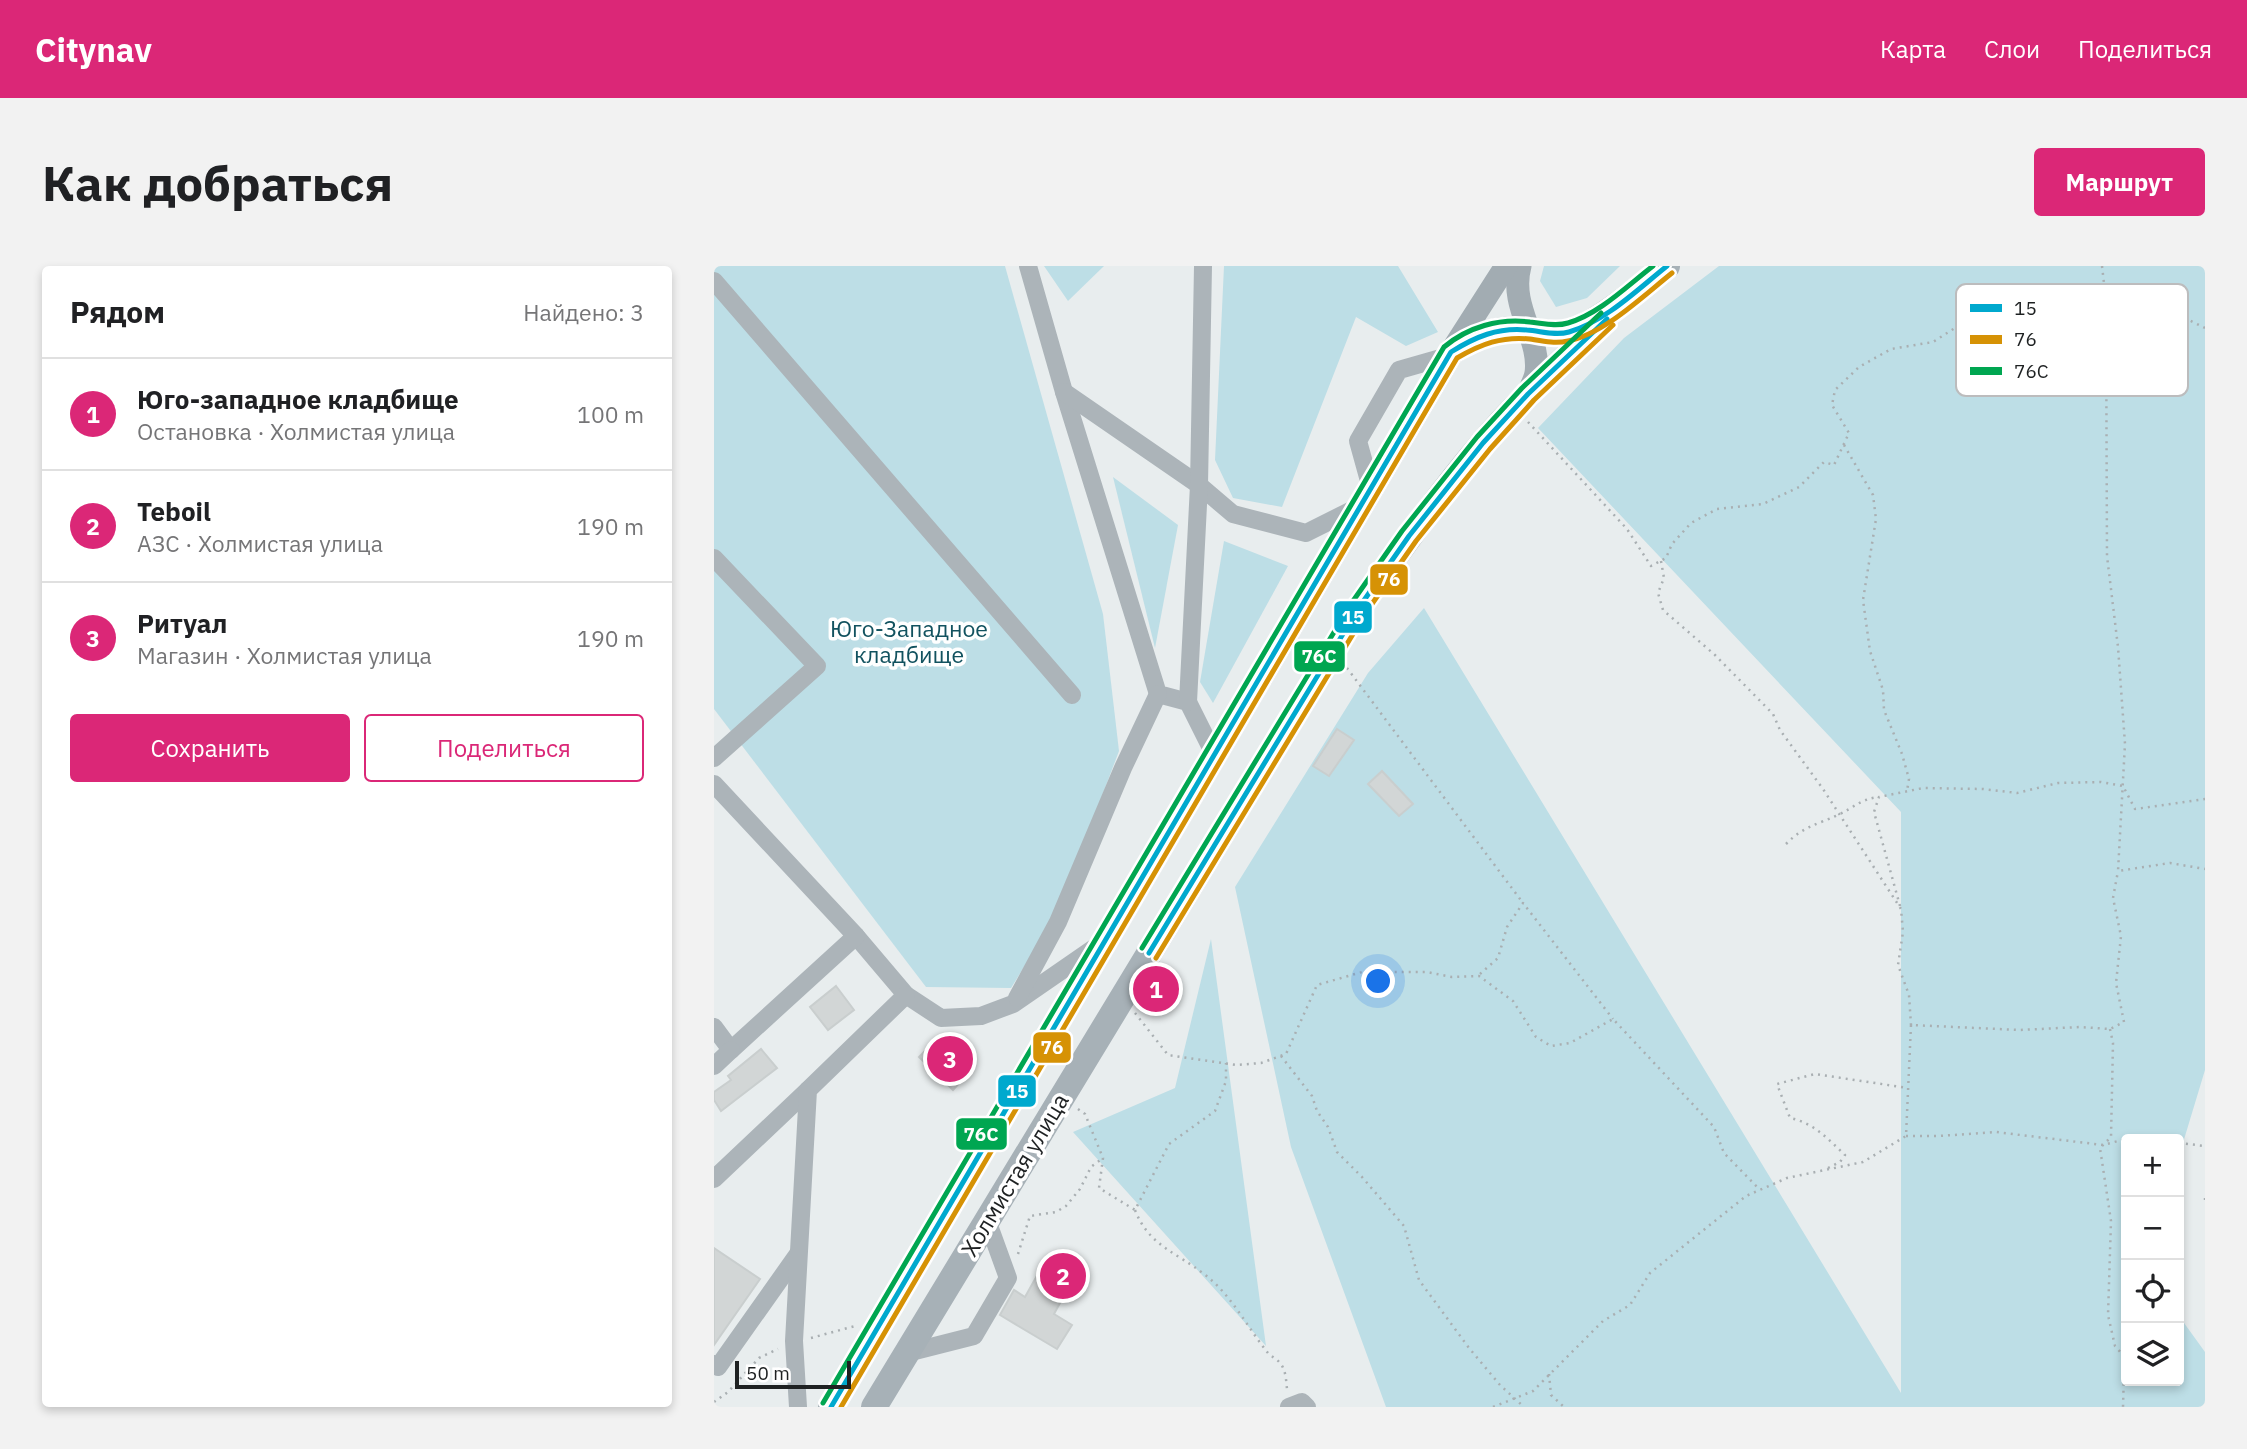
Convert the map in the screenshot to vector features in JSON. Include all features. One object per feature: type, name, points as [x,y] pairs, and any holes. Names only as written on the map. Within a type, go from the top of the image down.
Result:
[{"type":"highway","points":[[1646,282],[1667,266]]},
{"type":"highway","name":"Холмистая улица","points":[[831,1407],[1449,354],[1475,336],[1502,329],[1528,330],[1547,335],[1570,332],[1596,319],[1646,282]]},
{"type":"highway","name":"Холмистая улица","points":[[874,1407],[1360,606],[1409,536],[1483,443],[1521,401],[1646,282]]},
{"type":"highway","points":[[1089,967],[1126,993]]},
{"type":"main road","points":[[1449,354],[1506,266]]},
{"type":"main road","points":[[1520,266],[1517,275],[1520,307],[1534,349],[1536,374],[1521,401]]},
{"type":"lane","points":[[1013,1004],[1058,922],[1123,768],[1158,694],[1064,392],[1028,266]]},
{"type":"lane","points":[[1203,266],[1199,485],[1188,702],[1214,754]]},
{"type":"lane","points":[[714,281],[1072,695]]},
{"type":"lane","points":[[1064,392],[1199,485],[1233,514],[1306,533],[1365,497],[1358,441],[1399,370],[1449,354]]},
{"type":"lane","points":[[714,558],[817,666],[714,758]]},
{"type":"lane","points":[[1158,694],[1188,702]]},
{"type":"lane","points":[[714,785],[856,936],[906,995],[941,1018],[981,1016],[1013,1004],[1105,940]]},
{"type":"lane","points":[[714,1066],[856,936]]},
{"type":"lane","points":[[714,1179],[906,995]]},
{"type":"lane","points":[[714,1027],[732,1050]]},
{"type":"lane","points":[[798,1407],[794,1341],[808,1090]]},
{"type":"lane","points":[[907,1353],[974,1336],[1008,1278],[988,1220]]},
{"type":"lane","points":[[714,1364],[718,1367],[798,1254]]},
{"type":"path","points":[[2102,266],[2104,284]]},
{"type":"path","points":[[2188,321],[2205,328]]},
{"type":"path","points":[[1521,401],[1627,529],[1651,566],[1666,558],[1672,544],[1690,523],[1717,509],[1763,504],[1799,487],[1824,463],[1834,465],[1849,433],[1832,405],[1835,390],[1859,367],[1891,349],[1933,342],[1956,327]]},
{"type":"path","points":[[1911,1025],[2020,1030],[2080,1027],[2110,1029],[2124,1022],[2116,983],[2120,936],[2113,898],[2118,871],[2125,744],[2118,647],[2107,556],[2106,396]]},
{"type":"path","points":[[1844,445],[1873,495],[1876,519],[1863,600],[1870,651],[1883,690],[1884,710],[1909,779],[1907,791]]},
{"type":"path","points":[[1661,561],[1664,578],[1658,593],[1663,610],[1715,655],[1773,714],[1780,730],[1901,909]]},
{"type":"path","points":[[1334,650],[1522,903],[1613,1019],[1714,1127],[1724,1153],[1760,1190]]},
{"type":"path","points":[[1786,845],[1795,835],[1864,799],[1923,788],[1983,789],[2017,793],[2058,783],[2101,782],[2123,786]]},
{"type":"path","points":[[2123,786],[2135,808],[2205,799]]},
{"type":"path","points":[[1879,797],[1874,812],[1901,909],[1903,932],[1898,965],[1909,995],[1911,1025],[1906,1136]]},
{"type":"path","points":[[2118,871],[2169,863],[2205,869]]},
{"type":"path","points":[[1479,976],[1498,958],[1507,927],[1522,903]]},
{"type":"path","points":[[1126,993],[1168,1055],[1236,1065],[1261,1063],[1286,1054],[1317,985],[1362,972],[1427,972],[1452,977],[1479,976],[1513,1001],[1536,1037],[1551,1046],[1570,1043],[1613,1019]]},
{"type":"path","points":[[2110,1029],[2111,1137],[2100,1149],[2111,1221],[2108,1315],[2115,1346],[2122,1354],[2123,1407]]},
{"type":"path","points":[[1280,1055],[1312,1096],[1337,1152],[1404,1226],[1419,1280],[1469,1348],[1524,1407]]},
{"type":"path","points":[[1135,1210],[1169,1144],[1215,1111],[1226,1082],[1226,1063]]},
{"type":"path","points":[[1822,1171],[1840,1162],[1845,1155],[1821,1132],[1804,1121],[1790,1118],[1777,1084],[1815,1074],[1908,1088]]},
{"type":"path","points":[[1063,1096],[1085,1114],[1103,1158],[1099,1188],[1135,1210],[1142,1226],[1160,1246],[1205,1275],[1230,1301],[1270,1355],[1281,1363],[1286,1376],[1287,1392],[1299,1405]]},
{"type":"path","points":[[1493,1407],[1533,1391],[1603,1321],[1630,1305],[1650,1273],[1746,1196],[1787,1178],[1863,1162],[1906,1136],[1996,1132],[2103,1145],[2121,1140]]},
{"type":"path","points":[[2184,1144],[2205,1146]]},
{"type":"path","points":[[1008,1278],[1022,1246],[1030,1216],[1056,1212],[1066,1206],[1080,1189],[1091,1167],[1103,1158]]},
{"type":"path","points":[[1549,1374],[1551,1395],[1564,1407]]},
{"type":"green space","name":"Юго-Западное кладбище","points":[[714,266],[1005,266],[1103,614],[1119,751],[1059,910],[1011,988],[926,987],[714,709]]},
{"type":"green space","points":[[1044,266],[1104,266],[1068,301]]},
{"type":"green space","points":[[1224,266],[1398,266],[1438,332],[1406,346],[1356,317],[1282,507],[1233,498],[1215,460]]},
{"type":"green space","points":[[1544,266],[1620,266],[1587,298],[1556,307],[1540,281]]},
{"type":"green space","points":[[1719,266],[2205,266],[2205,1070],[2184,1139],[2184,1134],[2121,1134],[2121,1386],[2184,1386],[2184,1323],[2205,1352],[2205,1407],[1386,1407],[1291,1147],[1235,887],[1368,673],[1424,608],[1901,1393],[1901,812],[1538,428],[1624,338]]},
{"type":"green space","points":[[1113,477],[1178,525],[1155,648]]},
{"type":"green space","points":[[1224,541],[1288,566],[1213,703],[1200,682]]},
{"type":"green space","points":[[1211,939],[1266,1346],[1073,1132],[1175,1088]]},
{"type":"building","points":[[1337,729],[1354,740],[1329,776],[1313,766]]},
{"type":"building","points":[[1382,771],[1413,804],[1399,816],[1368,784]]},
{"type":"building","points":[[836,986],[854,1010],[828,1030],[810,1007]]},
{"type":"building","points":[[935,1041],[968,1073],[953,1090],[919,1057]]},
{"type":"building","points":[[761,1049],[777,1068],[721,1111],[714,1100],[714,1092],[731,1080],[728,1076]]},
{"type":"building","points":[[714,1248],[760,1279],[714,1345]]},
{"type":"building","points":[[1048,1256],[1077,1272],[1054,1314],[1072,1325],[1057,1349],[1000,1315],[1014,1290],[1025,1297]]},
{"type":"transit line","name":"76С","points":[[823,1403],[1444,347],[1463,334],[1495,323],[1518,321],[1558,325],[1579,319],[1612,299],[1653,266]]},
{"type":"transit line","name":"15","points":[[831,1407],[1451,352],[1478,338],[1506,330],[1558,334],[1583,327],[1621,304],[1667,266]]},
{"type":"transit line","name":"76","points":[[841,1407],[1457,358],[1483,345],[1501,340],[1520,338],[1558,342],[1582,337],[1623,313],[1672,273]]},
{"type":"transit line","name":"76С","points":[[1142,948],[1353,601],[1402,531],[1477,437],[1522,388],[1601,313]]},
{"type":"transit line","name":"15","points":[[1149,953],[1360,606],[1409,536],[1483,443],[1528,394],[1607,319]]},
{"type":"transit line","name":"76","points":[[1156,958],[1367,611],[1416,541],[1490,449],[1534,400],[1613,325]]},
{"type":"place","name":"Юго-западное кладбище","points":[[1156,989]]},
{"type":"place","name":"Ритуал","points":[[950,1059]]},
{"type":"place","name":"Teboil","points":[[1063,1276]]}]
